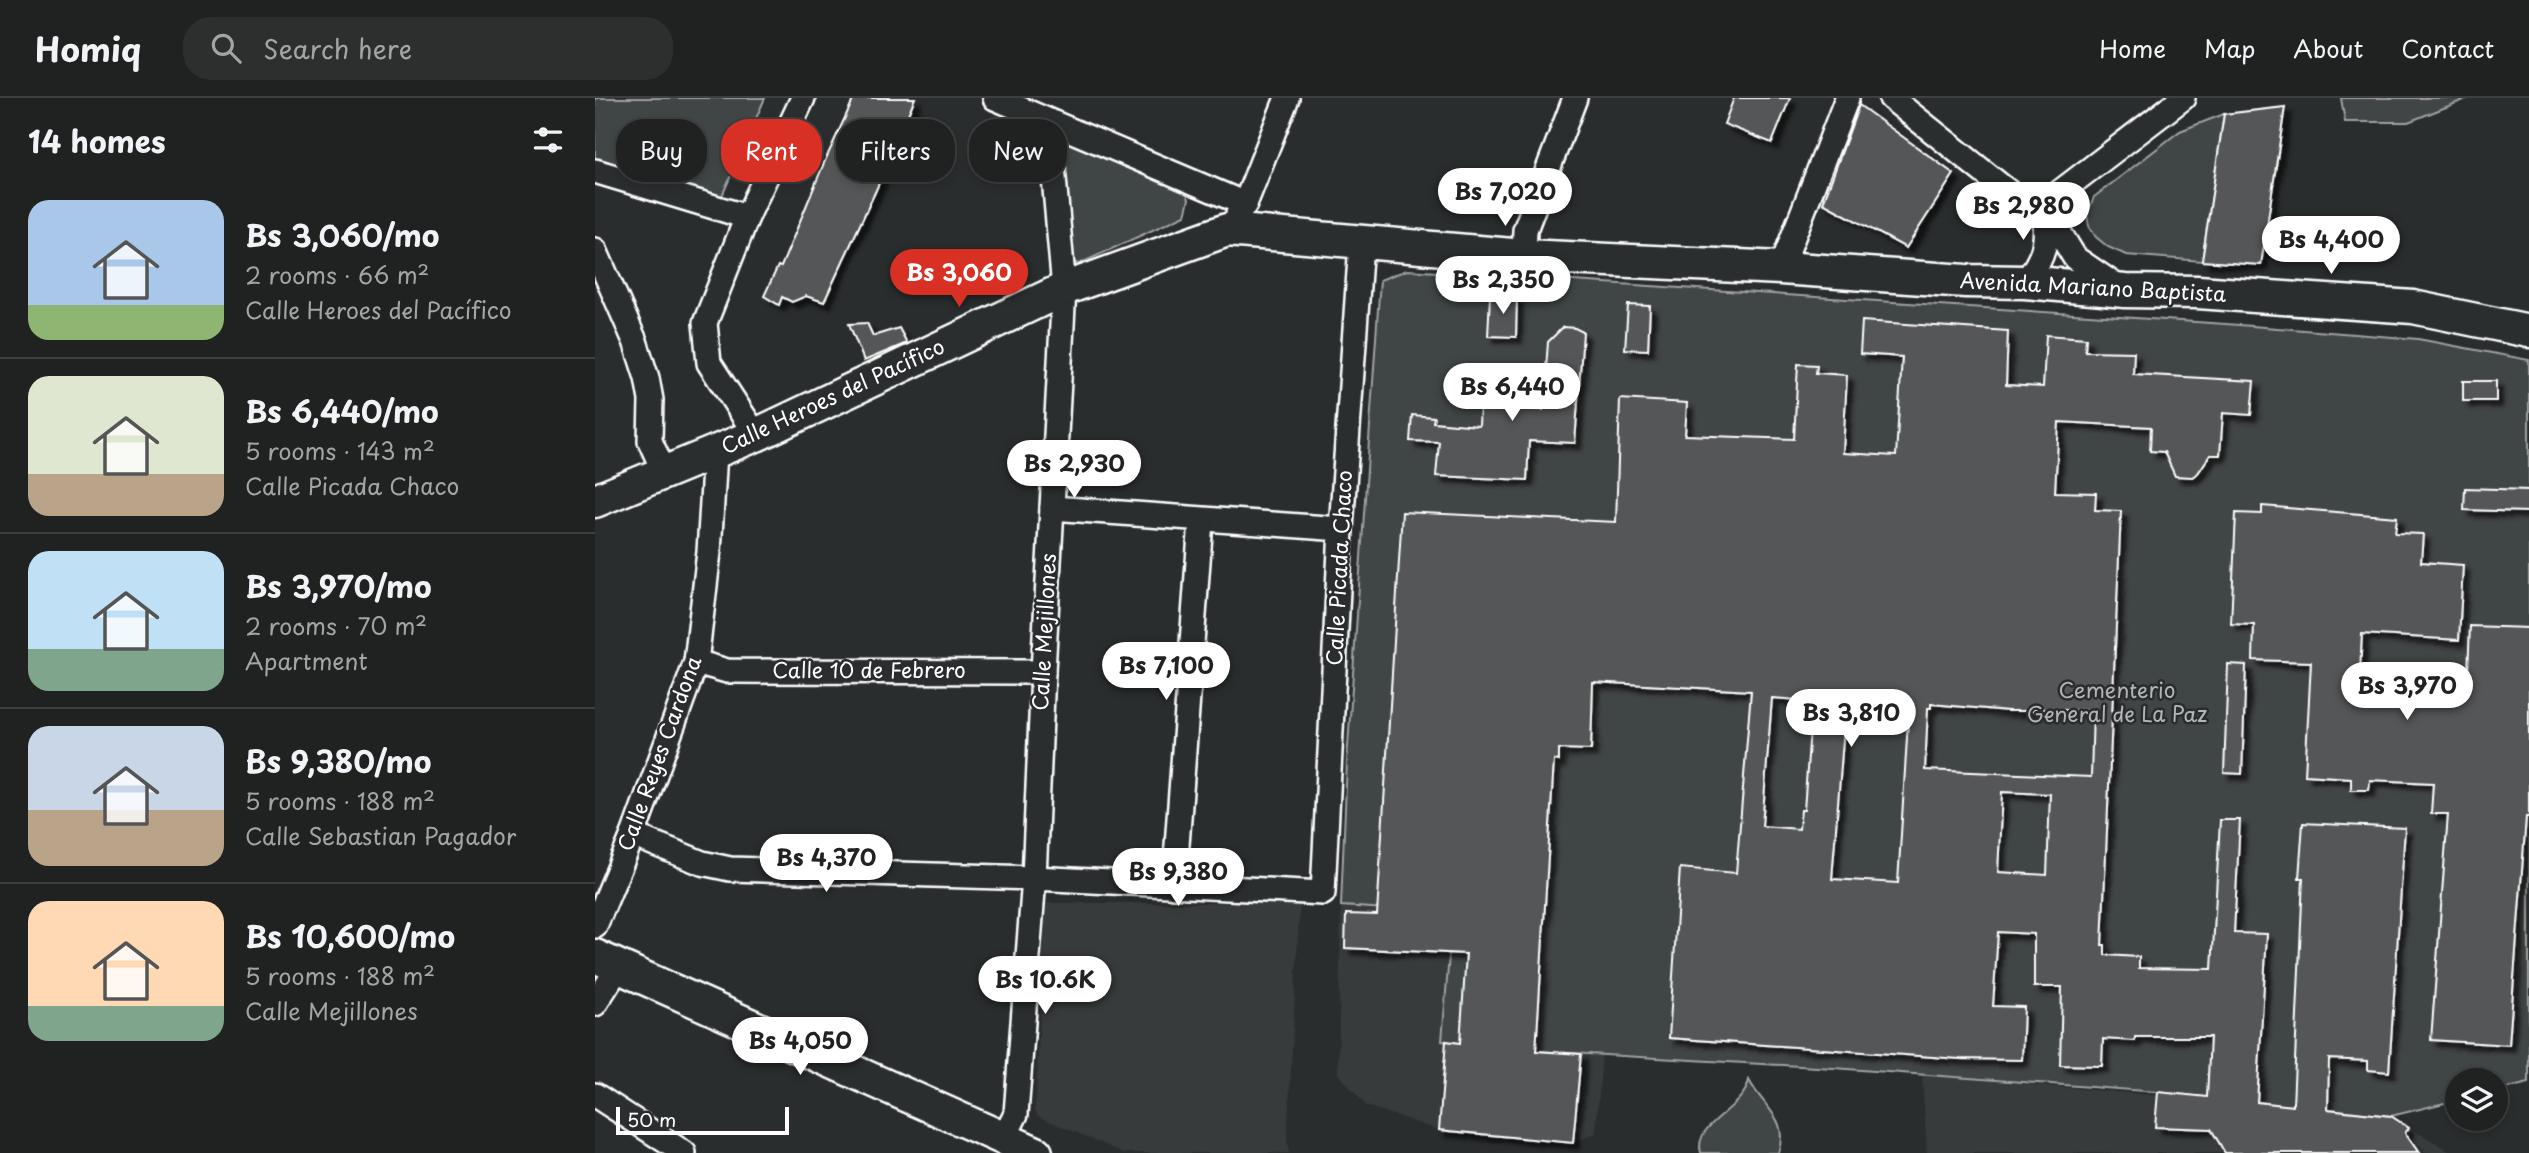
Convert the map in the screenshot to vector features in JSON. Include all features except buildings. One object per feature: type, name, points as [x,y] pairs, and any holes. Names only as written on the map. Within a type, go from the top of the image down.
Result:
[{"type":"main road","name":"Avenida Mariano Baptista","points":[[1227,230],[1524,256],[1781,268],[2413,307],[2529,331]]},
{"type":"main road","name":"Calle Heroes del Pacífico","points":[[595,501],[756,435],[1064,289],[1227,230]]},
{"type":"main road","points":[[607,962],[1036,1153]]},
{"type":"street","points":[[756,435],[709,363],[705,323],[747,216],[803,98]]},
{"type":"street","points":[[995,98],[1042,119]]},
{"type":"street","points":[[1227,230],[1245,204],[1287,98]]},
{"type":"street","points":[[1524,256],[1525,230],[1575,98]]},
{"type":"street","points":[[1781,268],[1847,98]]},
{"type":"street","points":[[1891,98],[2016,198],[2045,209],[2075,257],[2125,291]]},
{"type":"street","points":[[2025,282],[2040,262],[2047,241],[2045,209],[2060,192],[2183,98]]},
{"type":"street","points":[[1067,130],[1245,204]]},
{"type":"street","points":[[595,171],[747,216]]},
{"type":"street","name":"Calle Mejillones","points":[[1004,1138],[1016,1114],[1034,878],[1042,672],[1064,289],[1054,182]]},
{"type":"street","name":"Calle Picada Chaco","points":[[1174,886],[1323,893],[1341,529],[1361,243]]},
{"type":"street","points":[[595,250],[635,341],[647,378],[651,400],[650,440],[664,472]]},
{"type":"street","name":"Calle Reyes Cardona","points":[[595,926],[697,662],[709,552],[715,452]]},
{"type":"street","points":[[1052,508],[1201,521],[1341,529]]},
{"type":"street","points":[[632,835],[702,863],[730,869],[1034,878],[1174,886],[1201,521]]},
{"type":"street","name":"Calle 10 de Febrero","points":[[697,662],[727,671],[1042,672]]},
{"type":"street","points":[[595,1004],[607,962]]},
{"type":"street","points":[[595,1095],[684,1153]]},
{"type":"shaded area","points":[[1046,903],[1300,903],[1287,1142],[1289,1153],[1124,1153],[1038,1116],[1035,1110]]},
{"type":"shaded area","points":[[1341,906],[1449,913],[1518,1050],[1602,1055],[1596,1133],[1573,1143],[1439,1130],[1366,1106],[1338,1073]]},
{"type":"shaded area","points":[[1922,1075],[2391,1116],[2452,1153],[1927,1153]]},
{"type":"green space","points":[[595,98],[765,98],[756,119],[721,119],[721,182],[728,182],[718,205],[654,182],[707,182],[707,119],[616,119],[616,169],[595,161]]},
{"type":"green space","points":[[2341,98],[2469,98],[2408,122],[2345,122]]},
{"type":"green space","points":[[2224,114],[2202,261],[2126,255],[2108,247],[2096,237],[2089,226],[2087,215],[2094,197],[2180,131]]},
{"type":"green space","points":[[1074,140],[1185,189],[1189,199],[1185,215],[1079,264],[1067,261],[1062,182],[1067,182],[1067,144]]},
{"type":"green space","name":"Cementerio General de La Paz","points":[[1407,270],[2226,324],[2418,339],[2529,360],[2529,1083],[2508,1088],[2508,1068],[2445,1068],[2445,1103],[2391,1116],[2158,1092],[1834,1068],[1518,1050],[1442,1041],[1452,918],[1449,913],[1341,906],[1347,761],[1380,280]]},
{"type":"green space","points":[[1749,1080],[1778,1122],[1781,1141],[1778,1153],[1701,1153],[1700,1142],[1704,1133],[1738,1100]]}]
